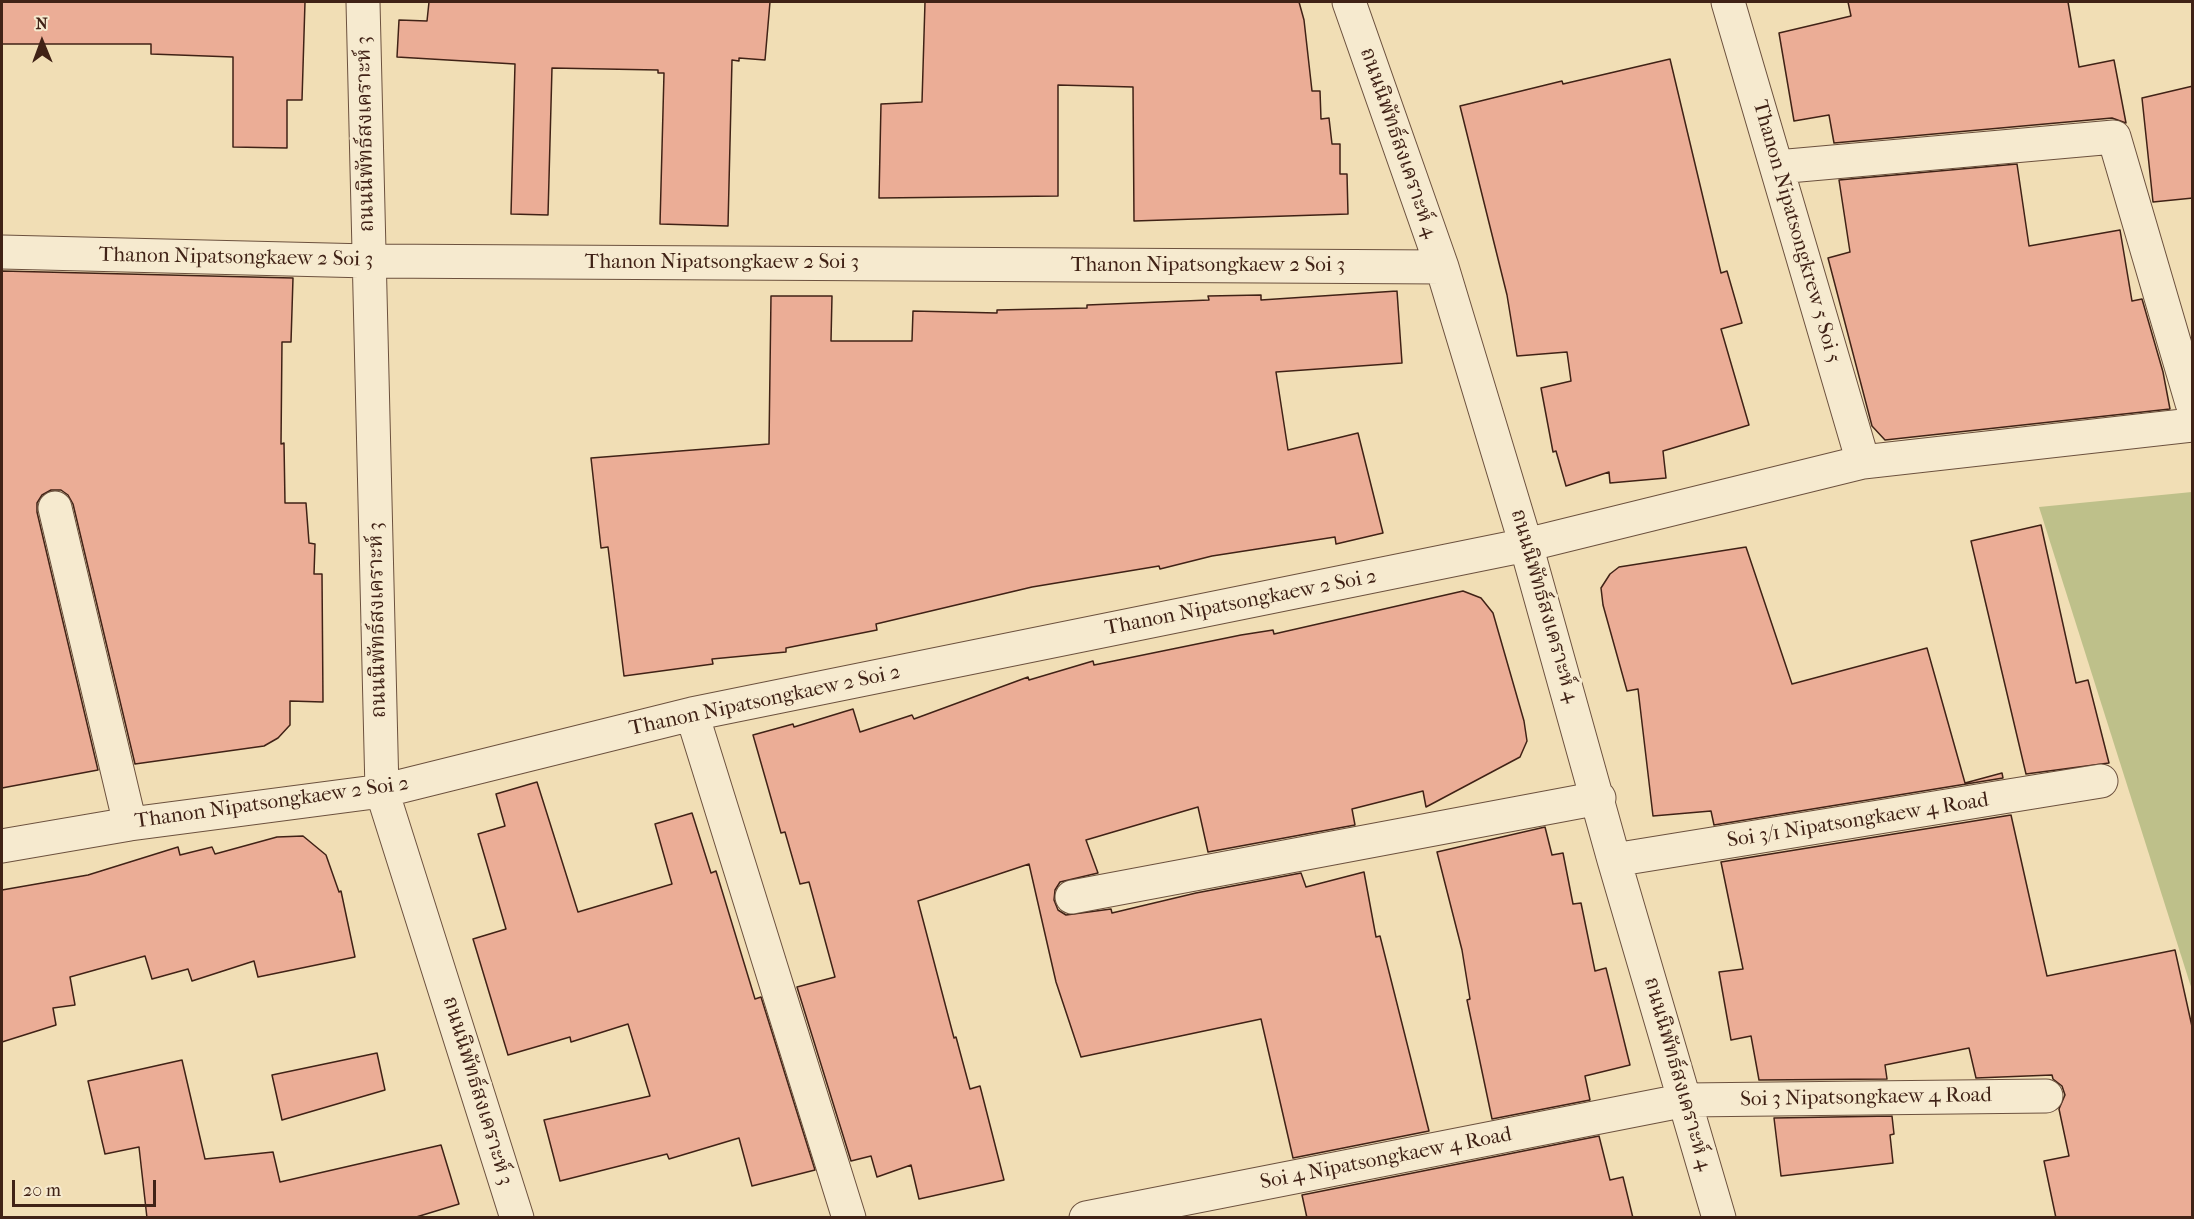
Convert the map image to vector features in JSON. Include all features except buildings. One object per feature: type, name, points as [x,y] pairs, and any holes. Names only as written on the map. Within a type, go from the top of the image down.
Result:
[{"type":"street","name":"ถนนนิพัทธ์สงเคราะห์ 3","points":[[363,2],[382,791],[517,1218]]},
{"type":"street","name":"ถนนนิพัทธ์สงเคราะห์ 4","points":[[1349,2],[1442,267],[1526,545],[1599,798],[1614,860],[1719,1218]]},
{"type":"street","name":"Thanon Nipatsongkrew 5 Soi 5","points":[[1728,2],[1863,462]]},
{"type":"street","points":[[1777,167],[2114,137],[2193,403]]},
{"type":"street","name":"Thanon Nipatsongkaew 2 Soi 3","points":[[2,252],[369,261],[1442,267]]},
{"type":"street","name":"Thanon Nipatsongkaew 2 Soi 2","points":[[2,846],[130,824],[382,791],[692,714],[1526,545],[1863,462],[2193,425]]},
{"type":"street","points":[[55,508],[130,824]]},
{"type":"street","points":[[692,714],[849,1218]]},
{"type":"street","name":"Soi 3/1 Nipatsongkaew 4 Road","points":[[1614,860],[2101,781]]},
{"type":"street","points":[[1072,897],[1599,798]]},
{"type":"street","name":"Soi 3 Nipatsongkaew 4 Road","points":[[1686,1100],[2046,1096]]},
{"type":"street","name":"Soi 4 Nipatsongkaew 4 Road","points":[[1086,1218],[1686,1100]]},
{"type":"green space","points":[[2192,492],[2192,990],[2039,507]]}]
